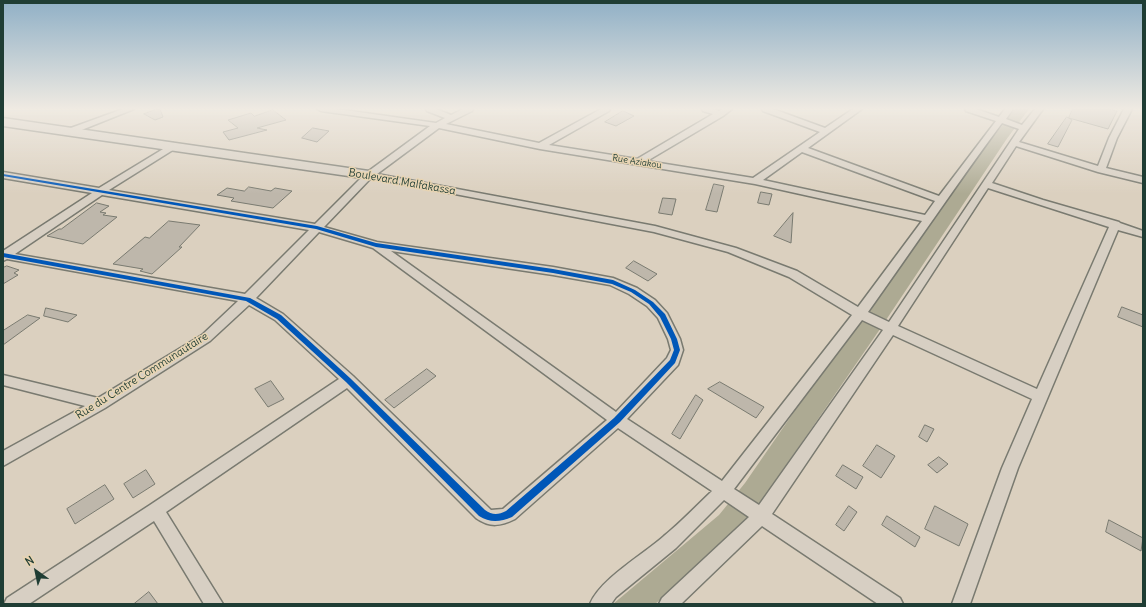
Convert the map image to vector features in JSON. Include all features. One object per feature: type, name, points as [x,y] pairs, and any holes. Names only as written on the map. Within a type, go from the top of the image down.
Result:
[{"type":"street","name":"Boulevard Malfakassa","points":[[114,137],[369,175],[574,213],[680,235],[732,250],[793,274],[860,314],[1040,397]]},
{"type":"street","name":"Rue du Centre Communautaire","points":[[3,459],[100,404],[206,338],[248,299],[369,175],[420,137]]},
{"type":"street","name":"Rue Aziakou","points":[[498,137],[540,146],[755,181],[928,219]]},
{"type":"street","points":[[540,146],[555,137]]},
{"type":"street","points":[[638,162],[680,137]]},
{"type":"street","points":[[755,181],[817,137]]},
{"type":"street","points":[[599,604],[610,591],[670,542],[723,491],[860,314],[987,137]]},
{"type":"street","points":[[668,604],[762,515],[1018,137]]},
{"type":"street","points":[[1100,170],[1113,137]]},
{"type":"street","points":[[1014,143],[1100,170],[1143,180]]},
{"type":"street","points":[[4,255],[172,146]]},
{"type":"street","points":[[801,149],[941,200]]},
{"type":"street","points":[[3,175],[317,228],[376,245],[553,271],[613,282],[633,291],[651,303],[663,316],[674,339],[677,350],[673,361],[617,420],[508,514],[501,518],[493,519],[482,513],[348,380],[279,317],[248,299],[4,255]]},
{"type":"street","points":[[986,184],[1143,234]]},
{"type":"street","points":[[961,604],[1010,468],[1115,224]]},
{"type":"street","points":[[376,245],[617,420],[894,604]]},
{"type":"street","points":[[3,380],[100,404]]},
{"type":"street","points":[[13,604],[156,510],[348,380]]},
{"type":"street","points":[[156,510],[214,604]]},
{"type":"shaded area","points":[[993,137],[1008,137],[878,332],[747,522],[709,558],[655,604],[613,604],[719,515],[745,483],[796,409],[871,309],[973,163]]},
{"type":"building","points":[[227,137],[239,137],[229,140]]},
{"type":"building","points":[[303,137],[322,137],[317,142]]},
{"type":"building","points":[[1053,137],[1063,137],[1058,147],[1048,144]]},
{"type":"building","points":[[714,184],[724,186],[717,212],[706,210]]},
{"type":"building","points":[[249,187],[271,191],[275,188],[292,191],[273,208],[231,201],[234,198],[217,195],[227,188],[244,191]]},
{"type":"building","points":[[761,192],[772,194],[769,205],[758,203]]},
{"type":"building","points":[[663,198],[676,199],[672,215],[659,213]]},
{"type":"building","points":[[97,203],[109,206],[100,212],[106,213],[103,215],[117,217],[83,244],[47,236],[61,229]]},
{"type":"building","points":[[793,213],[791,243],[774,236]]},
{"type":"building","points":[[169,221],[200,225],[179,247],[182,247],[152,274],[140,271],[143,269],[113,264],[145,237],[149,238]]},
{"type":"building","points":[[634,261],[657,274],[648,281],[626,268]]},
{"type":"building","points":[[7,266],[19,270],[14,273],[18,275],[3,284],[3,268]]},
{"type":"building","points":[[1122,307],[1143,315],[1143,327],[1118,317]]},
{"type":"building","points":[[46,308],[77,315],[68,322],[44,316]]},
{"type":"building","points":[[28,315],[40,318],[3,345],[3,331]]},
{"type":"building","points":[[427,369],[436,376],[394,408],[385,400]]},
{"type":"building","points":[[271,381],[284,399],[268,407],[255,389]]},
{"type":"building","points":[[720,382],[764,407],[756,418],[708,389]]},
{"type":"building","points":[[696,395],[703,400],[680,439],[672,434]]},
{"type":"building","points":[[925,425],[934,429],[927,442],[919,437]]},
{"type":"building","points":[[877,445],[895,456],[881,478],[863,466]]},
{"type":"building","points":[[939,457],[948,464],[937,473],[928,465]]},
{"type":"building","points":[[843,465],[863,477],[856,489],[836,476]]},
{"type":"building","points":[[146,470],[155,484],[133,498],[124,484]]},
{"type":"building","points":[[105,485],[114,499],[75,524],[67,509]]},
{"type":"building","points":[[849,506],[857,512],[844,531],[836,525]]},
{"type":"building","points":[[935,506],[968,524],[959,546],[925,529]]},
{"type":"building","points":[[887,516],[920,537],[915,547],[882,525]]},
{"type":"building","points":[[1109,520],[1143,538],[1141,551],[1106,532]]},
{"type":"building","points":[[149,592],[158,604],[134,604]]},
{"type":"cycle path","points":[[3,175],[317,228],[376,245],[553,271],[613,282],[633,291],[651,303],[663,316],[674,339],[677,350],[673,361],[617,420],[509,514],[498,518],[492,518],[482,513],[348,380],[279,317],[248,299],[3,255]]}]
